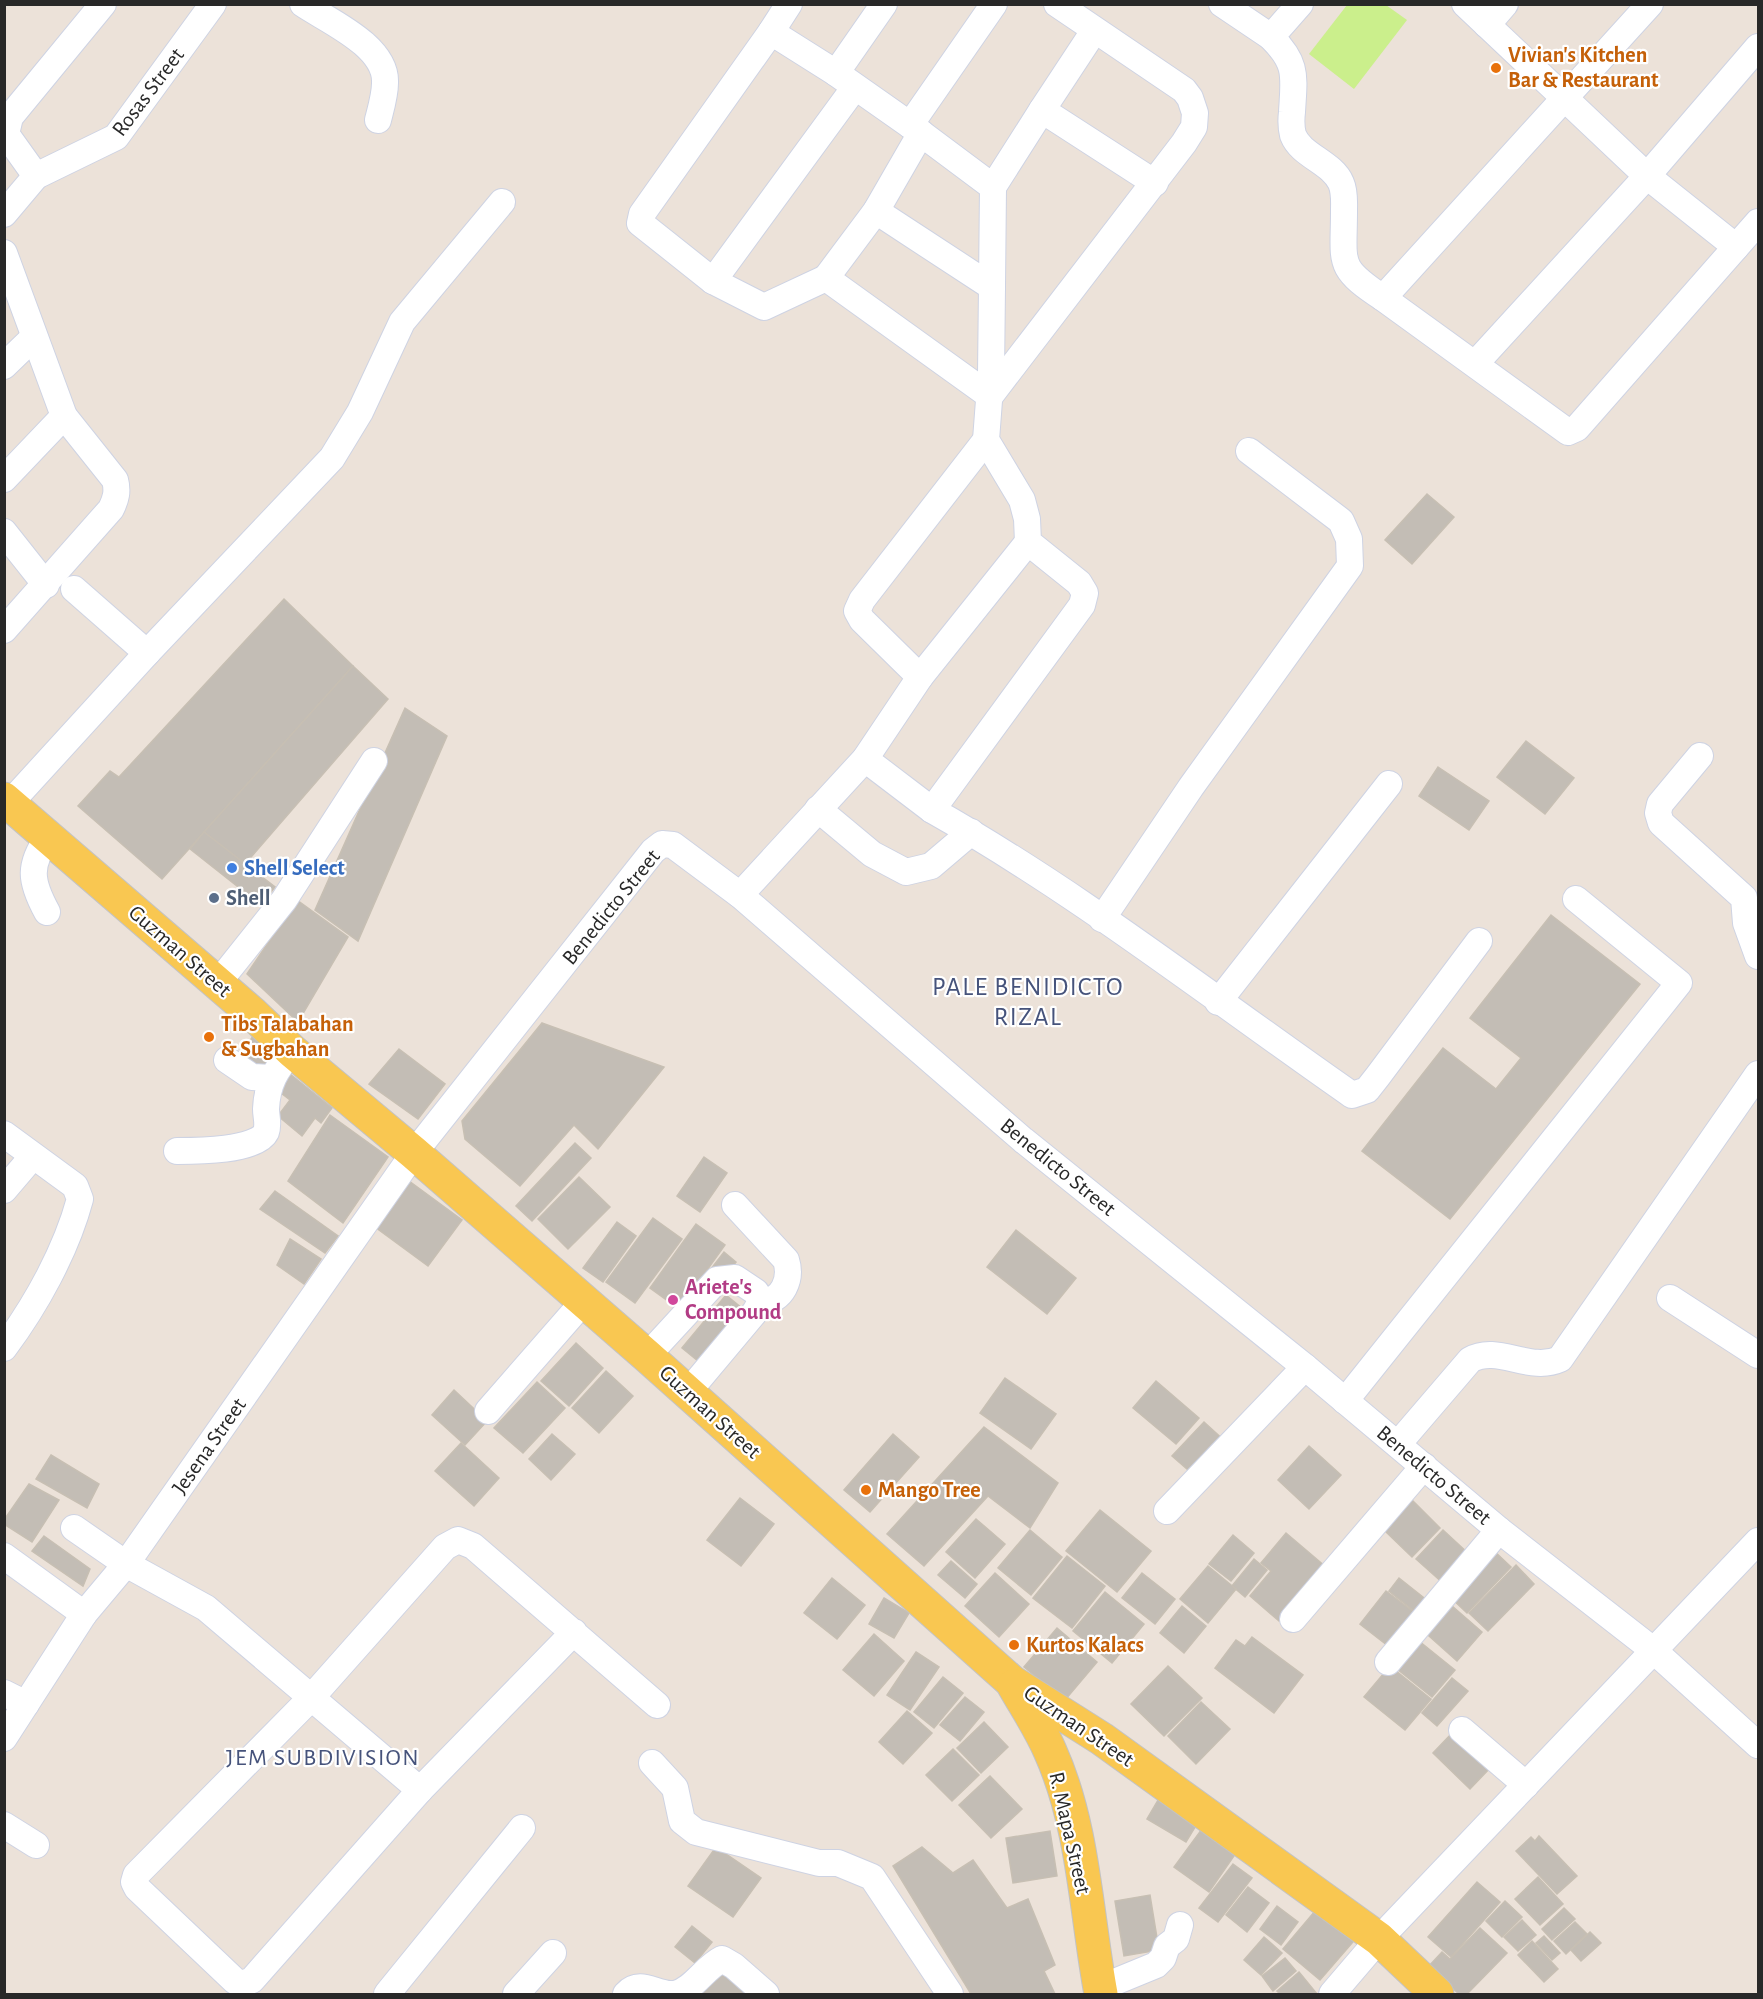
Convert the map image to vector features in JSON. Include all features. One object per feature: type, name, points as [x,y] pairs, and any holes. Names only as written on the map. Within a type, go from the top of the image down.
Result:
[{"type":"main road","name":"Guzman Street","points":[[7,801],[292,1051],[414,1153],[647,1356],[1012,1682],[1102,1739],[1379,1939],[1437,1995]]},
{"type":"main road","name":"R. Mapa Street","points":[[1012,1682],[1050,1751],[1067,1800],[1080,1860],[1101,1991]]},
{"type":"street","points":[[4,214],[36,176],[6,134],[10,117],[102,4]]},
{"type":"street","name":"Rosas Street","points":[[36,176],[116,137],[213,4]]},
{"type":"street","points":[[303,4],[358,37],[373,54],[384,72],[386,82],[378,120]]},
{"type":"street","points":[[789,4],[642,214],[640,223],[713,281],[764,307],[826,278],[876,211],[915,129],[994,4]]},
{"type":"street","points":[[713,281],[846,80],[884,4]]},
{"type":"street","points":[[990,396],[1155,183],[1194,127],[1195,113],[1190,98],[1184,90],[1057,4]]},
{"type":"street","points":[[1222,4],[1271,37],[1286,52],[1293,66],[1295,81],[1291,126],[1294,137],[1331,170],[1342,186],[1344,261],[1354,279],[1568,432],[1577,428],[1758,222]]},
{"type":"street","points":[[1271,37],[1300,4]]},
{"type":"street","points":[[1465,4],[1647,176],[1736,247]]},
{"type":"street","points":[[1487,25],[1505,4]]},
{"type":"street","points":[[1383,298],[1650,4]]},
{"type":"street","points":[[920,677],[862,621],[857,611],[862,600],[986,440],[990,396],[993,187],[1094,31]]},
{"type":"street","points":[[771,32],[846,80],[993,187]]},
{"type":"street","points":[[1475,364],[1647,176],[1758,47]]},
{"type":"street","points":[[1042,110],[1155,183]]},
{"type":"street","points":[[7,801],[332,458],[360,412],[402,322],[502,202]]},
{"type":"street","points":[[876,211],[992,287]]},
{"type":"street","points":[[4,253],[64,416],[115,480],[117,493],[111,509],[4,630]]},
{"type":"street","points":[[826,278],[990,396]]},
{"type":"street","points":[[4,366],[34,337]]},
{"type":"street","points":[[4,479],[64,416]]},
{"type":"street","points":[[740,895],[865,759],[920,677],[1028,542],[1027,519],[1022,500],[1014,483],[986,440]]},
{"type":"street","points":[[1102,919],[1191,787],[1350,566],[1349,539],[1341,521],[1249,452]]},
{"type":"street","points":[[4,532],[46,585]]},
{"type":"street","points":[[932,810],[1082,605],[1085,593],[1079,583],[1028,542]]},
{"type":"street","points":[[74,589],[147,654]]},
{"type":"street","points":[[1700,756],[1660,804],[1658,813],[1661,824],[1744,898],[1746,924],[1758,956]]},
{"type":"street","points":[[865,759],[932,810],[971,832],[1102,919],[1352,1095],[1367,1089],[1378,1076],[1479,941]]},
{"type":"street","points":[[217,984],[284,900],[374,761]]},
{"type":"street","points":[[1218,1002],[1389,784]]},
{"type":"street","points":[[818,809],[872,854],[906,872],[931,866],[971,832]]},
{"type":"street","points":[[47,912],[37,893],[33,874],[36,854],[49,836]]},
{"type":"street","name":"Benedicto Street","points":[[414,1153],[653,850],[662,844],[673,845],[740,895],[1023,1140],[1305,1367],[1499,1530],[1653,1650],[1758,1745]]},
{"type":"street","points":[[1339,1396],[1674,978],[1576,899]]},
{"type":"street","points":[[177,1151],[228,1148],[254,1143],[265,1135],[268,1125],[267,1087],[271,1078],[292,1051]]},
{"type":"street","points":[[227,1060],[252,1077],[271,1078]]},
{"type":"street","points":[[1398,1444],[1470,1360],[1477,1356],[1489,1354],[1543,1365],[1560,1359],[1758,1074]]},
{"type":"street","points":[[4,1134],[75,1186],[80,1199],[53,1266],[22,1324],[4,1348]]},
{"type":"street","name":"Jesena Street","points":[[4,1738],[15,1699],[126,1564],[414,1153]]},
{"type":"street","points":[[4,1190],[33,1156]]},
{"type":"street","points":[[735,1205],[786,1260],[790,1271],[789,1279],[779,1294],[769,1302],[761,1302]]},
{"type":"street","points":[[647,1356],[717,1280],[735,1278],[756,1292],[761,1302]]},
{"type":"street","points":[[1670,1298],[1758,1355]]},
{"type":"street","points":[[488,1411],[584,1301]]},
{"type":"street","points":[[688,1392],[761,1302]]},
{"type":"street","points":[[1167,1511],[1305,1367]]},
{"type":"street","points":[[1293,1619],[1424,1466]]},
{"type":"street","points":[[74,1528],[126,1564],[206,1608],[420,1790]]},
{"type":"street","points":[[1388,1662],[1499,1530]]},
{"type":"street","points":[[574,1632],[420,1790],[252,1980],[243,1984],[235,1981],[137,1888],[134,1882],[136,1875],[310,1698],[445,1547],[458,1540],[473,1546],[574,1632],[657,1706]]},
{"type":"street","points":[[1332,1995],[1379,1939],[1758,1541]]},
{"type":"street","points":[[4,1556],[84,1614]]},
{"type":"street","points":[[1462,1730],[1526,1785]]},
{"type":"street","points":[[652,1763],[675,1788],[682,1821],[696,1832],[819,1863],[838,1863],[872,1877],[950,1995]]},
{"type":"street","points":[[4,1825],[36,1845]]},
{"type":"street","points":[[387,1995],[522,1828]]},
{"type":"street","points":[[1101,1991],[1156,1965],[1163,1958],[1167,1946],[1176,1940],[1180,1925]]},
{"type":"street","points":[[516,1995],[553,1953]]},
{"type":"street","points":[[626,1995],[631,1989],[639,1987],[673,1995],[686,1991],[710,1965],[722,1959],[734,1966],[766,1995]]},
{"type":"green space","points":[[1347,5],[1386,5],[1407,20],[1354,89],[1309,54]]},
{"type":"building","points":[[1427,494],[1454,517],[1412,564],[1385,540]]},
{"type":"building","points":[[284,599],[353,666],[162,879],[78,806],[110,771],[119,777]]},
{"type":"building","points":[[353,666],[388,699],[245,864],[204,832]]},
{"type":"building","points":[[405,708],[447,736],[358,941],[315,910]]},
{"type":"building","points":[[1526,741],[1574,778],[1545,814],[1497,777]]},
{"type":"building","points":[[1438,767],[1489,801],[1469,830],[1419,796]]},
{"type":"building","name":"Shell Select","points":[[204,832],[275,887],[261,905],[190,849]]},
{"type":"building","points":[[297,900],[348,937],[298,1022],[247,974]]},
{"type":"building","points":[[1551,915],[1640,984],[1450,1219],[1362,1151],[1443,1048],[1496,1089],[1521,1058],[1470,1018]]},
{"type":"building","points":[[542,1023],[664,1067],[598,1149],[574,1125],[520,1186],[465,1139],[462,1121]]},
{"type":"building","points":[[253,1036],[278,1056],[262,1072],[241,1054]]},
{"type":"building","points":[[399,1049],[445,1084],[418,1119],[369,1084]]},
{"type":"building","points":[[290,1074],[332,1108],[321,1123],[315,1118],[302,1136],[278,1116],[290,1100],[277,1090]]},
{"type":"building","points":[[330,1115],[388,1157],[343,1223],[288,1181]]},
{"type":"building","points":[[575,1143],[591,1158],[532,1221],[516,1206]]},
{"type":"building","points":[[704,1157],[727,1173],[700,1212],[677,1196]]},
{"type":"building","points":[[579,1177],[610,1207],[568,1249],[538,1219]]},
{"type":"building","points":[[405,1178],[462,1220],[428,1266],[371,1224]]},
{"type":"building","points":[[275,1191],[338,1236],[325,1253],[260,1209]]},
{"type":"building","points":[[653,1218],[682,1239],[635,1303],[606,1282]]},
{"type":"building","points":[[617,1222],[636,1236],[603,1282],[583,1268]]},
{"type":"building","points":[[696,1224],[725,1245],[679,1309],[650,1288]]},
{"type":"building","points":[[1016,1230],[1076,1278],[1047,1314],[987,1267]]},
{"type":"building","points":[[290,1239],[321,1259],[304,1284],[277,1265]]},
{"type":"building","points":[[724,1252],[736,1262],[722,1279],[711,1269]]},
{"type":"building","points":[[726,1295],[742,1308],[698,1361],[682,1348]]},
{"type":"building","points":[[576,1343],[603,1368],[569,1406],[541,1381]]},
{"type":"building","points":[[606,1371],[633,1396],[599,1433],[572,1408]]},
{"type":"building","points":[[1005,1378],[1056,1414],[1031,1449],[980,1413]]},
{"type":"building","points":[[1156,1381],[1199,1418],[1176,1444],[1133,1408]]},
{"type":"building","points":[[537,1382],[565,1408],[523,1453],[494,1428]]},
{"type":"building","points":[[454,1390],[487,1421],[465,1445],[432,1415]]},
{"type":"building","points":[[1204,1422],[1227,1443],[1195,1476],[1172,1456]]},
{"type":"building","points":[[984,1427],[1058,1483],[1030,1528],[988,1496],[924,1566],[887,1534]]},
{"type":"building","points":[[552,1434],[575,1454],[551,1480],[529,1459]]},
{"type":"building","points":[[893,1434],[919,1457],[870,1512],[844,1490]]},
{"type":"building","points":[[461,1443],[499,1478],[474,1506],[435,1471]]},
{"type":"building","points":[[1309,1446],[1341,1475],[1309,1509],[1278,1480]]},
{"type":"building","points":[[51,1455],[99,1484],[87,1508],[36,1479]]},
{"type":"building","points":[[29,1484],[59,1500],[32,1542],[4,1524],[4,1520]]},
{"type":"building","points":[[740,1498],[774,1524],[741,1566],[707,1540]]},
{"type":"building","points":[[1412,1500],[1440,1528],[1412,1557],[1384,1530]]},
{"type":"building","points":[[1100,1510],[1151,1551],[1117,1592],[1066,1551]]},
{"type":"building","points":[[976,1519],[1005,1544],[975,1578],[946,1552]]},
{"type":"building","points":[[1030,1530],[1062,1557],[1031,1595],[998,1568]]},
{"type":"building","points":[[1443,1530],[1470,1555],[1444,1584],[1416,1559]]},
{"type":"building","points":[[1286,1533],[1326,1567],[1279,1621],[1250,1596],[1271,1571],[1261,1563]]},
{"type":"building","points":[[1233,1535],[1254,1553],[1231,1581],[1209,1564]]},
{"type":"building","points":[[44,1536],[90,1569],[83,1586],[32,1551]]},
{"type":"building","points":[[1492,1549],[1511,1567],[1467,1613],[1448,1595]]},
{"type":"building","points":[[1067,1556],[1105,1586],[1072,1628],[1033,1598]]},
{"type":"building","points":[[1254,1559],[1267,1570],[1245,1597],[1232,1586]]},
{"type":"building","points":[[951,1561],[977,1584],[965,1598],[938,1575]]},
{"type":"building","points":[[1516,1565],[1534,1584],[1488,1631],[1469,1613]]},
{"type":"building","points":[[1208,1566],[1236,1589],[1208,1623],[1180,1599]]},
{"type":"building","points":[[995,1573],[1029,1604],[999,1637],[965,1606]]},
{"type":"building","points":[[1142,1573],[1175,1599],[1155,1624],[1122,1598]]},
{"type":"building","points":[[832,1578],[865,1605],[837,1639],[804,1613]]},
{"type":"building","points":[[1399,1578],[1429,1602],[1419,1615],[1389,1591]]},
{"type":"building","points":[[1386,1591],[1419,1616],[1392,1649],[1360,1624]]},
{"type":"building","points":[[1105,1592],[1144,1624],[1112,1663],[1073,1631]]},
{"type":"building","points":[[884,1598],[909,1613],[894,1638],[869,1624]]},
{"type":"building","points":[[1444,1599],[1482,1632],[1457,1661],[1420,1628]]},
{"type":"building","points":[[1182,1606],[1206,1626],[1184,1653],[1160,1633]]},
{"type":"building","points":[[1057,1628],[1097,1662],[1065,1700],[1024,1667]]},
{"type":"building","points":[[874,1634],[904,1661],[874,1696],[843,1670]]},
{"type":"building","points":[[1252,1637],[1303,1675],[1274,1713],[1215,1668],[1236,1640],[1245,1646]]},
{"type":"building","points":[[1414,1637],[1455,1670],[1432,1697],[1392,1665]]},
{"type":"building","points":[[916,1652],[939,1667],[910,1710],[887,1695]]},
{"type":"building","points":[[1168,1666],[1202,1698],[1164,1736],[1131,1704]]},
{"type":"building","points":[[1390,1666],[1431,1699],[1405,1730],[1364,1697]]},
{"type":"building","points":[[943,1677],[963,1693],[934,1728],[914,1712]]},
{"type":"building","points":[[1452,1678],[1468,1691],[1437,1726],[1422,1713]]},
{"type":"building","points":[[965,1697],[984,1712],[960,1741],[940,1725]]},
{"type":"building","points":[[1201,1702],[1230,1729],[1196,1764],[1168,1736]]},
{"type":"building","points":[[907,1711],[932,1733],[903,1764],[879,1742]]},
{"type":"building","points":[[984,1722],[1008,1747],[981,1773],[957,1748]]},
{"type":"building","points":[[1453,1732],[1490,1768],[1470,1789],[1433,1753]]},
{"type":"building","points":[[953,1749],[979,1775],[952,1801],[926,1775]]},
{"type":"building","points":[[990,1776],[1022,1809],[991,1838],[959,1805]]},
{"type":"building","points":[[1161,1795],[1200,1819],[1186,1842],[1147,1819]]},
{"type":"building","points":[[1202,1829],[1236,1853],[1209,1892],[1174,1867]]},
{"type":"building","points":[[1050,1831],[1057,1876],[1013,1883],[1006,1838]]},
{"type":"building","points":[[1539,1836],[1577,1876],[1557,1894],[1516,1851],[1531,1837],[1535,1841]]},
{"type":"building","points":[[716,1847],[761,1878],[733,1917],[688,1886]]},
{"type":"building","points":[[922,1847],[953,1873],[973,1860],[1007,1908],[1028,1899],[1055,1965],[1044,1971],[1055,1994],[971,1994],[893,1866]]},
{"type":"building","points":[[1233,1864],[1252,1878],[1218,1922],[1199,1908]]},
{"type":"building","points":[[1538,1877],[1563,1904],[1540,1925],[1515,1899]]},
{"type":"building","points":[[1477,1882],[1500,1902],[1451,1957],[1428,1937]]},
{"type":"building","points":[[1248,1887],[1269,1903],[1247,1932],[1226,1915]]},
{"type":"building","points":[[1150,1895],[1159,1950],[1124,1956],[1115,1901]]},
{"type":"building","points":[[1505,1901],[1522,1917],[1502,1937],[1486,1921]]},
{"type":"building","points":[[1321,1904],[1358,1936],[1320,1980],[1283,1949]]},
{"type":"building","points":[[1277,1906],[1298,1922],[1281,1945],[1260,1929]]},
{"type":"building","points":[[1564,1908],[1575,1919],[1552,1940],[1542,1929]]},
{"type":"building","points":[[1522,1920],[1536,1935],[1518,1951],[1504,1937]]},
{"type":"building","points":[[1575,1922],[1587,1934],[1566,1954],[1554,1941]]},
{"type":"building","points":[[692,1926],[712,1942],[695,1963],[675,1947]]},
{"type":"building","points":[[1480,1928],[1507,1953],[1467,1994],[1459,1994],[1429,1966],[1442,1952],[1450,1959]]},
{"type":"building","points":[[1590,1932],[1601,1943],[1581,1961],[1571,1950]]},
{"type":"building","points":[[1544,1936],[1560,1953],[1552,1960],[1536,1943]]},
{"type":"building","points":[[1264,1937],[1282,1953],[1261,1975],[1244,1960]]},
{"type":"building","points":[[1532,1941],[1558,1969],[1544,1982],[1518,1955]]},
{"type":"building","points":[[1285,1958],[1296,1971],[1273,1991],[1262,1976]]},
{"type":"building","points":[[722,1970],[749,1994],[701,1994]]},
{"type":"building","points":[[1299,1972],[1317,1994],[1280,1994],[1277,1991]]},
{"type":"place","name":"Vivian's Kitchen Bar & Restaurant","points":[[1496,68]]},
{"type":"place","name":"Shell Select","points":[[232,868]]},
{"type":"place","name":"Shell","points":[[214,898]]},
{"type":"place","name":"Tibs Talabahan & Sugbahan","points":[[209,1037]]},
{"type":"place","name":"Ariete's Compound","points":[[673,1300]]},
{"type":"place","name":"Mango Tree","points":[[866,1490]]},
{"type":"place","name":"Kurtos Kalacs","points":[[1014,1645]]},
{"type":"district","name":"PALE BENIDICTO RIZAL","points":[[1028,1002]]},
{"type":"district","name":"JEM SUBDIVISION","points":[[323,1758]]}]
